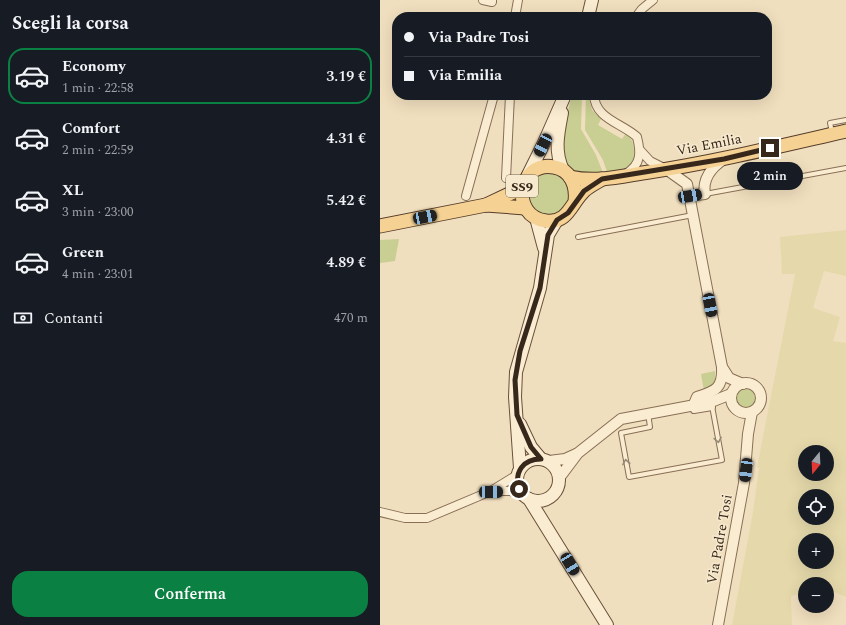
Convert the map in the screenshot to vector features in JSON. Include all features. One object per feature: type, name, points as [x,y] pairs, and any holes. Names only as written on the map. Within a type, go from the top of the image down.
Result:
[{"type":"main road","points":[[528,175],[563,100]]},
{"type":"main road","points":[[564,100],[557,145],[559,160],[576,193],[575,202]]},
{"type":"main road","name":"Via Emilia","points":[[528,175],[536,169],[545,166],[554,167],[567,174],[584,180],[602,179],[724,159],[846,131]]},
{"type":"main road","name":"SS9","points":[[528,175],[522,188],[521,195],[525,208],[536,218]]},
{"type":"main road","name":"Via Emilia","points":[[557,220],[568,213],[584,191],[602,179]]},
{"type":"main road","name":"SS9","points":[[380,226],[486,205],[522,188]]},
{"type":"main road","name":"SS9","points":[[486,205],[525,208]]},
{"type":"main road","points":[[536,218],[546,221],[557,220]]},
{"type":"main road","points":[[536,218],[545,250]]},
{"type":"main road","points":[[557,220],[551,228],[545,250],[540,288],[516,372],[519,472],[517,482],[546,525],[607,625]]},
{"type":"main road","points":[[517,415],[531,447],[558,471],[560,477],[558,489],[550,498],[546,508],[546,525]]},
{"type":"main road","points":[[519,472],[529,461],[545,460]]},
{"type":"main road","points":[[526,497],[543,501],[550,498]]},
{"type":"street","points":[[483,0],[492,2],[492,0]]},
{"type":"street","points":[[516,12],[518,0]]},
{"type":"street","points":[[639,12],[642,8],[653,0]]},
{"type":"street","points":[[466,196],[493,100]]},
{"type":"street","points":[[506,178],[510,100]]},
{"type":"street","points":[[595,100],[597,109],[603,115],[637,137],[640,150],[638,161],[635,168],[623,176]]},
{"type":"street","points":[[640,150],[650,161],[666,169],[687,184],[722,370],[732,392]]},
{"type":"street","points":[[690,196],[704,194],[706,178],[716,165],[724,159]]},
{"type":"street","points":[[694,407],[698,397],[713,393],[717,388],[722,370]]},
{"type":"street","name":"Via Padre Tosi","points":[[718,625],[744,484],[748,434],[752,412],[760,403],[760,396],[754,386],[743,384],[729,378],[722,370]]},
{"type":"street","points":[[712,404],[743,384]]},
{"type":"street","name":"Via Padre Tosi","points":[[732,392],[735,408],[748,434]]},
{"type":"street","points":[[560,477],[578,453],[615,422],[621,419],[648,413],[712,404],[735,408],[745,413],[752,412]]},
{"type":"street","points":[[545,460],[565,459],[578,453]]},
{"type":"street","points":[[380,512],[405,518],[427,518],[491,492],[519,472]]},
{"type":"street","points":[[491,492],[510,492],[526,497]]},
{"type":"lane","points":[[833,134],[830,123],[846,120]]},
{"type":"lane","points":[[704,194],[846,168]]},
{"type":"lane","points":[[578,237],[693,215]]},
{"type":"lane","points":[[648,413],[650,427],[621,433],[629,477],[722,460],[712,404]]},
{"type":"shaded area","points":[[846,230],[846,276],[824,271],[813,308],[840,317],[833,341],[846,343],[846,597],[834,592],[834,577],[798,577],[798,594],[791,596],[792,625],[732,625],[753,512],[759,468],[757,467],[795,274],[782,274],[780,237]]},
{"type":"green space","points":[[571,100],[582,100],[581,129],[596,155],[603,173],[576,174],[565,164],[560,141]]},
{"type":"green space","points":[[586,100],[589,100],[592,110],[601,119],[598,125],[622,139],[626,133],[631,139],[634,157],[631,165],[623,170],[607,172],[603,160],[585,130]]},
{"type":"green space","points":[[539,172],[560,174],[568,183],[570,189],[569,201],[562,210],[557,213],[545,215],[539,213],[531,207],[526,187]]},
{"type":"green space","points":[[399,239],[395,261],[380,263],[380,240]]},
{"type":"green space","points":[[715,371],[715,383],[704,391],[701,374]]},
{"type":"green space","points":[[746,389],[753,392],[756,399],[753,406],[746,409],[739,406],[736,399],[739,392]]},
{"type":"route","points":[[519,489],[517,475],[520,468],[529,461],[541,459],[531,447],[517,415],[515,380],[520,351],[540,288],[543,275],[545,250],[551,228],[557,220],[568,213],[584,191],[602,179],[724,159],[770,148]]}]
